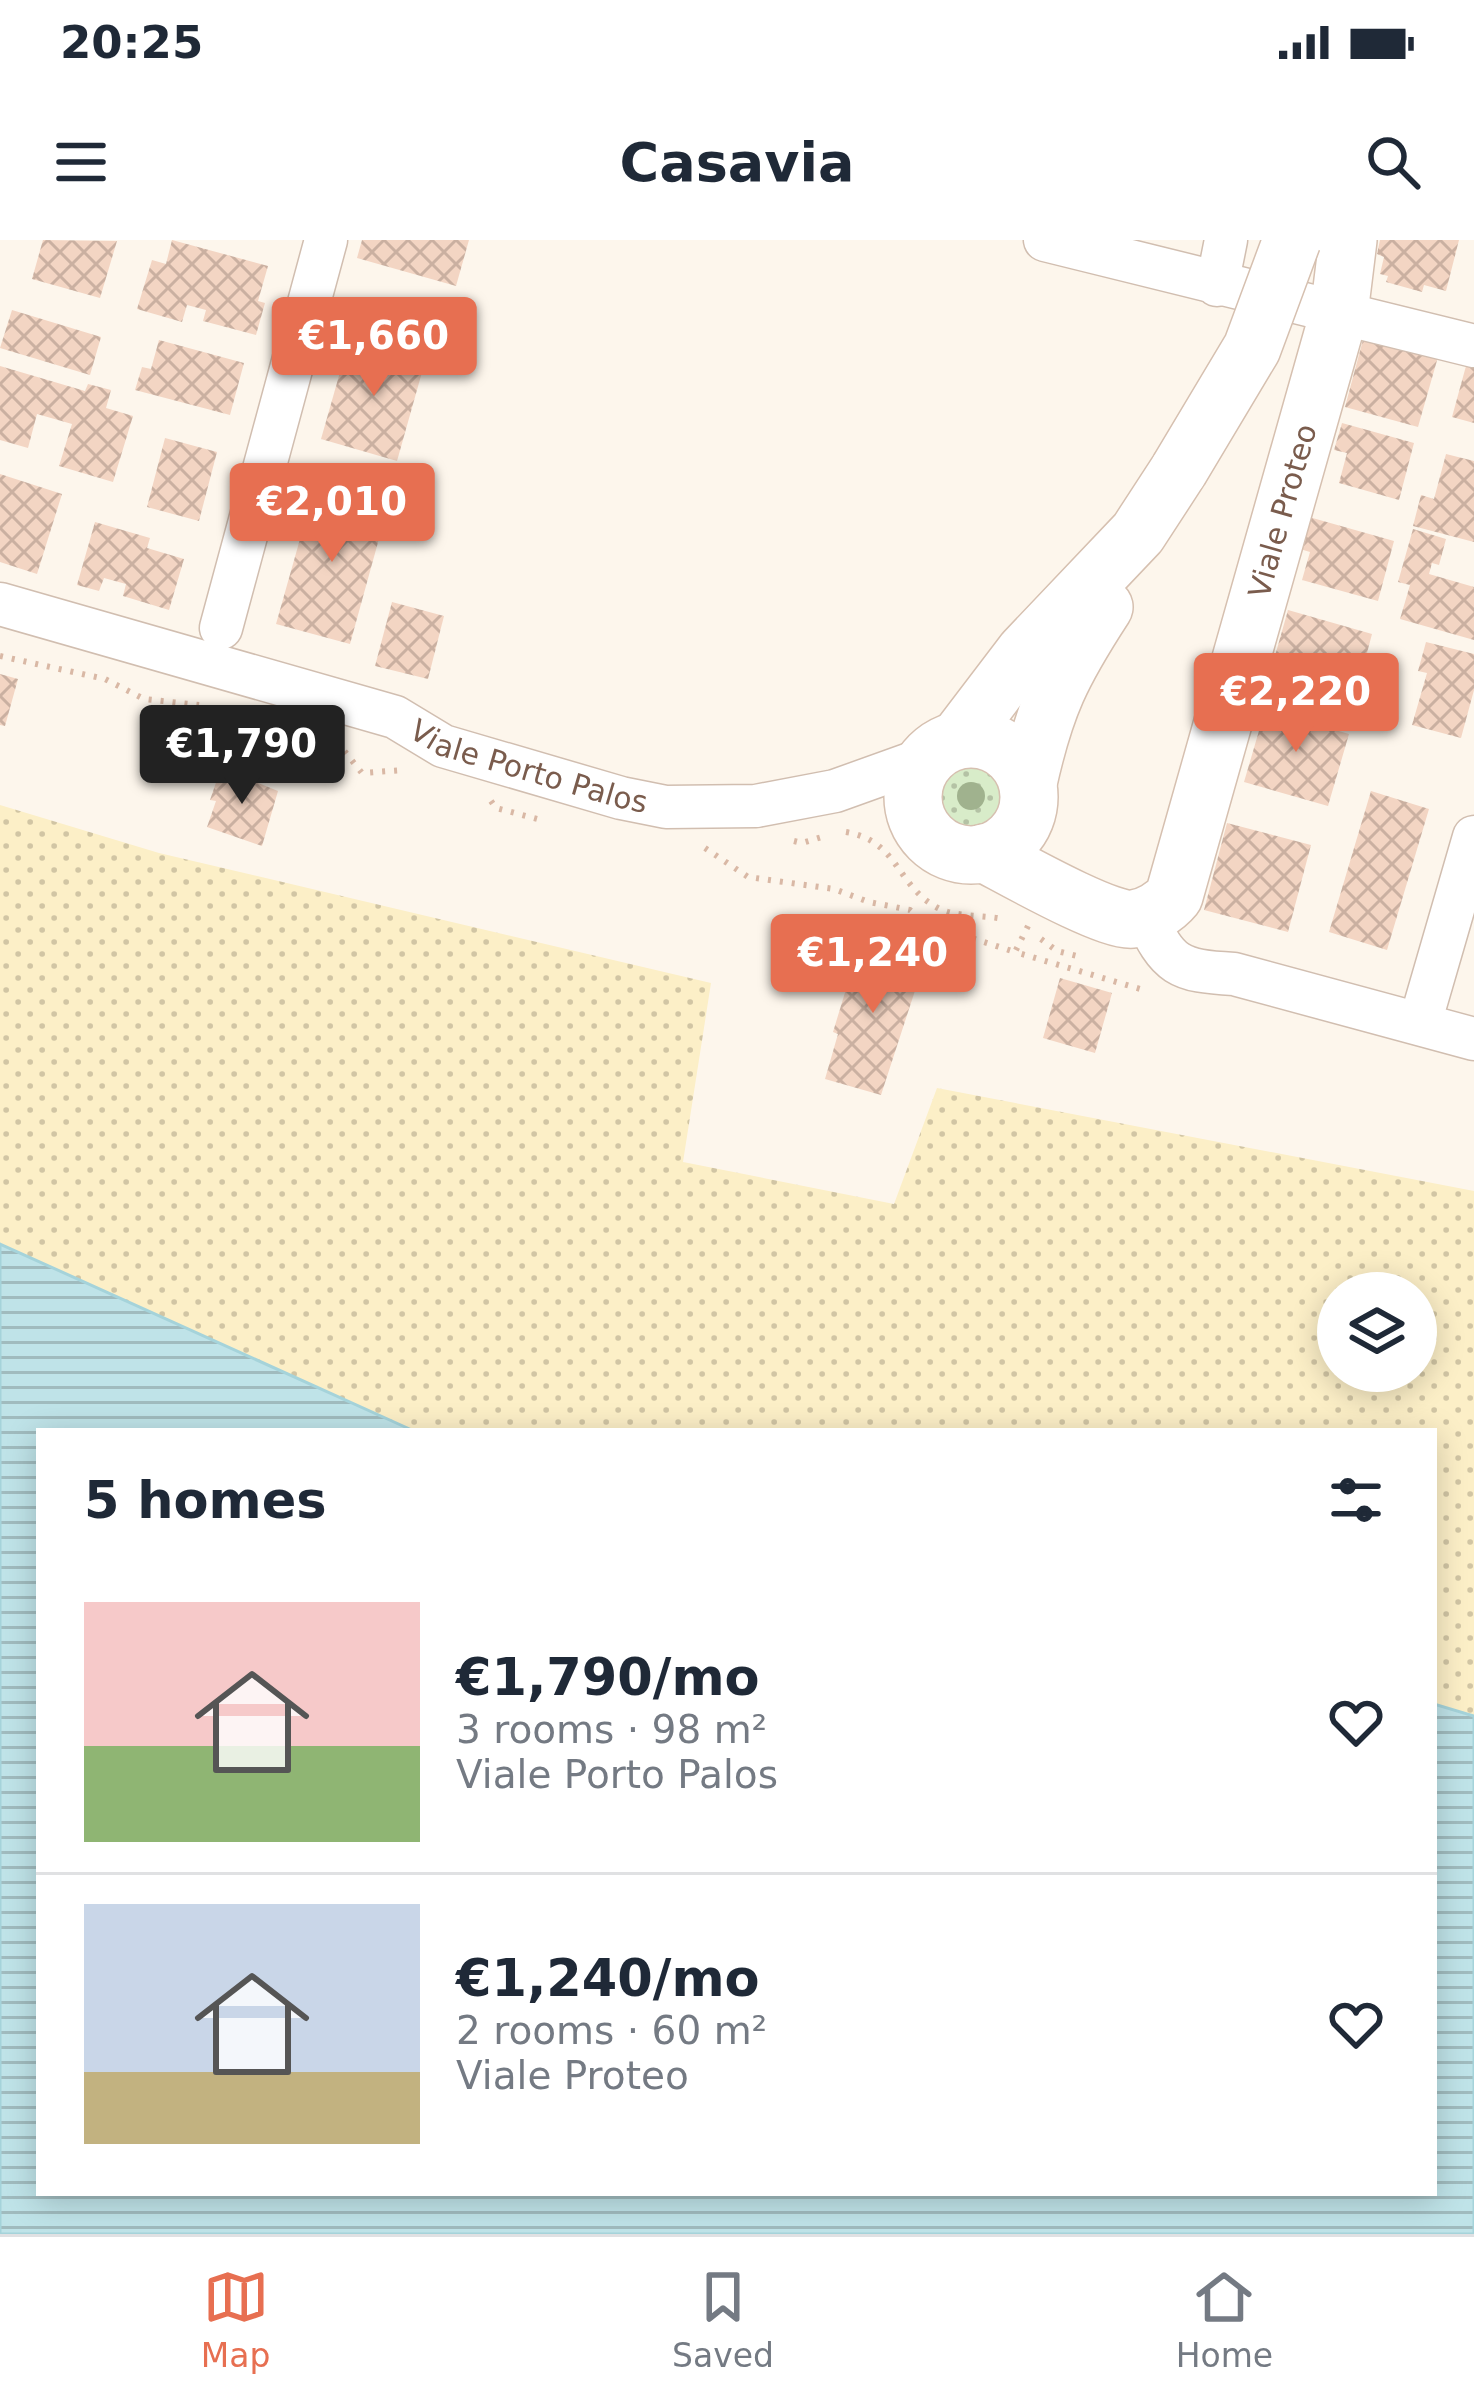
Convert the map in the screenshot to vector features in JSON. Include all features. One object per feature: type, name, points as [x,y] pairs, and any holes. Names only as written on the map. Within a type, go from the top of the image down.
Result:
[{"type":"street","points":[[221,628],[326,240]]},
{"type":"street","points":[[1045,240],[1474,346]]},
{"type":"street","points":[[1217,285],[1226,240]]},
{"type":"street","points":[[1138,533],[1132,563],[1063,670],[1042,719],[1015,835],[984,853],[948,850],[921,827],[913,791],[942,749],[1025,652],[1138,533],[1252,348],[1292,240]]},
{"type":"street","name":"Viale Proteo","points":[[1118,911],[1166,906],[1174,896],[1339,313],[1348,240]]},
{"type":"street","name":"Viale Porto Palos","points":[[0,604],[394,717],[443,746],[666,807],[756,806],[835,791],[942,749]]},
{"type":"street","points":[[942,749],[994,743],[1021,767],[1028,792],[1118,911],[1181,965],[1234,974],[1474,1039]]},
{"type":"street","points":[[1420,1024],[1474,837]]},
{"type":"street","points":[[984,853],[1118,911]]},
{"type":"green space","points":[[971,767],[992,776],[1001,797],[992,818],[971,827],[950,818],[941,797],[950,776]]},
{"type":"sand","points":[[0,805],[159,853],[711,983],[683,1162],[894,1204],[937,1088],[1474,1191],[1474,1716],[1437,1705],[1437,1428],[407,1428],[0,1244]]},
{"type":"water","points":[[0,1244],[407,1428],[36,1428],[36,2196],[1437,2196],[1437,1705],[1474,1716],[1474,2234],[0,2234]]},
{"type":"building","points":[[43,240],[117,241],[100,298],[32,279]]},
{"type":"building","points":[[172,240],[268,266],[258,301],[265,303],[256,335],[203,321],[206,310],[187,305],[182,322],[137,309],[152,260],[166,264]]},
{"type":"building","points":[[362,240],[469,240],[456,286],[357,258]]},
{"type":"building","points":[[1380,240],[1459,240],[1446,291],[1424,285],[1422,292],[1386,282],[1388,276],[1380,274],[1384,257],[1377,254]]},
{"type":"building","points":[[12,310],[101,337],[90,375],[0,348]]},
{"type":"building","points":[[1364,336],[1438,357],[1418,427],[1345,407]]},
{"type":"building","points":[[350,337],[426,358],[397,461],[321,439]]},
{"type":"building","points":[[159,340],[244,363],[230,415],[135,390],[142,367],[151,369]]},
{"type":"building","points":[[0,366],[85,391],[88,384],[111,390],[106,408],[133,416],[113,482],[59,466],[72,424],[37,414],[28,448],[0,440]]},
{"type":"building","points":[[1466,366],[1474,368],[1474,423],[1452,417]]},
{"type":"building","points":[[1342,423],[1414,443],[1399,500],[1339,483],[1347,453],[1334,450]]},
{"type":"building","points":[[165,438],[217,452],[199,521],[147,507]]},
{"type":"building","points":[[1446,454],[1474,461],[1474,542],[1413,526],[1421,495],[1434,499]]},
{"type":"building","points":[[0,474],[62,494],[37,574],[0,562]]},
{"type":"building","points":[[315,486],[388,506],[350,644],[276,624]]},
{"type":"building","points":[[1309,517],[1394,541],[1378,601],[1302,580],[1310,552],[1300,549]]},
{"type":"building","points":[[95,522],[150,538],[147,548],[184,559],[169,610],[123,596],[126,584],[104,578],[99,591],[77,585]]},
{"type":"building","points":[[1413,529],[1446,539],[1439,565],[1432,563],[1429,574],[1474,587],[1474,640],[1400,619],[1410,585],[1398,582]]},
{"type":"building","points":[[392,602],[444,616],[428,679],[375,666]]},
{"type":"building","points":[[1288,610],[1372,634],[1358,687],[1318,675],[1312,696],[1267,684]]},
{"type":"building","points":[[1426,642],[1474,654],[1474,690],[1461,738],[1412,725],[1427,673],[1418,671]]},
{"type":"building","points":[[0,674],[18,679],[5,726],[0,725]]},
{"type":"building","points":[[1268,700],[1304,710],[1301,720],[1349,734],[1328,806],[1244,782]]},
{"type":"building","points":[[221,768],[278,791],[262,846],[207,827]]},
{"type":"building","points":[[1371,791],[1429,809],[1387,950],[1329,932]]},
{"type":"building","points":[[1227,823],[1311,845],[1288,932],[1204,910]]},
{"type":"building","points":[[861,940],[925,960],[881,1095],[825,1079],[838,1034],[833,1032]]},
{"type":"building","points":[[1060,978],[1112,993],[1095,1053],[1043,1038]]}]
